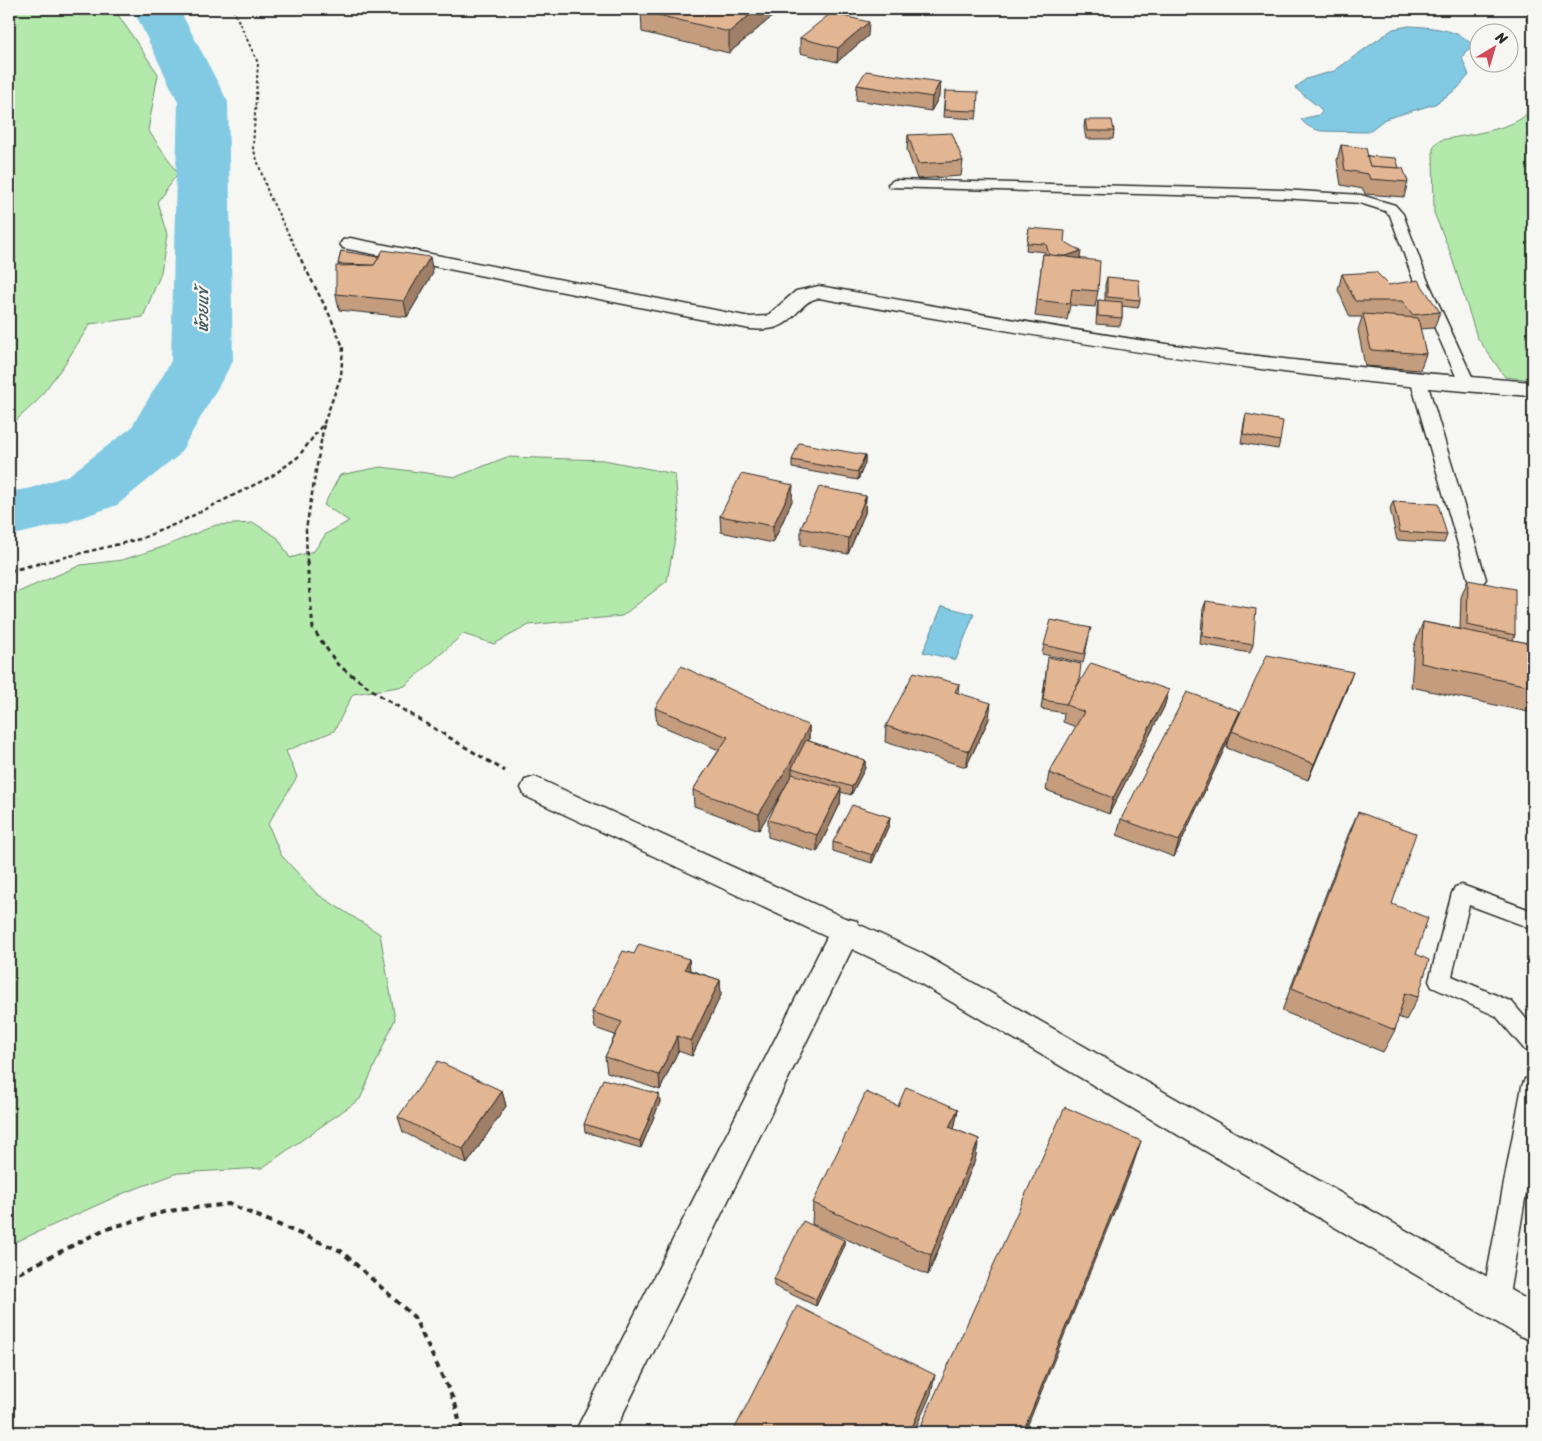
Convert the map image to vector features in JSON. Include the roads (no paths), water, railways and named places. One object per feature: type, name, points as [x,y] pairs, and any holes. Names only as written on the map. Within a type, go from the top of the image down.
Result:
[{"type":"street","points":[[350,244],[750,322],[774,321],[802,294],[819,292],[1076,338],[1228,358],[1467,384],[1533,389]]},
{"type":"street","points":[[535,788],[846,930],[910,962],[1533,1323]]},
{"type":"street","points":[[594,1432],[846,930]]},
{"type":"lane","points":[[894,184],[1284,194],[1361,199],[1377,202],[1390,208],[1396,214],[1420,279],[1467,384]]},
{"type":"lane","points":[[1418,379],[1477,579]]},
{"type":"lane","points":[[1533,920],[1462,893],[1440,981],[1504,1009],[1533,1043]]},
{"type":"lane","points":[[1495,1301],[1533,1086]]},
{"type":"water","points":[[1409,26],[1434,28],[1452,32],[1468,40],[1470,48],[1462,58],[1469,75],[1457,89],[1435,104],[1385,119],[1368,132],[1321,131],[1305,124],[1301,119],[1319,115],[1322,112],[1320,108],[1295,88],[1306,79],[1334,71],[1393,29]]},
{"type":"water","points":[[942,606],[974,614],[956,660],[923,652]]},
{"type":"waterway","name":"ห้วยแข้","points":[[9,514],[42,508],[93,490],[156,441],[202,361],[203,102],[156,9]]}]
